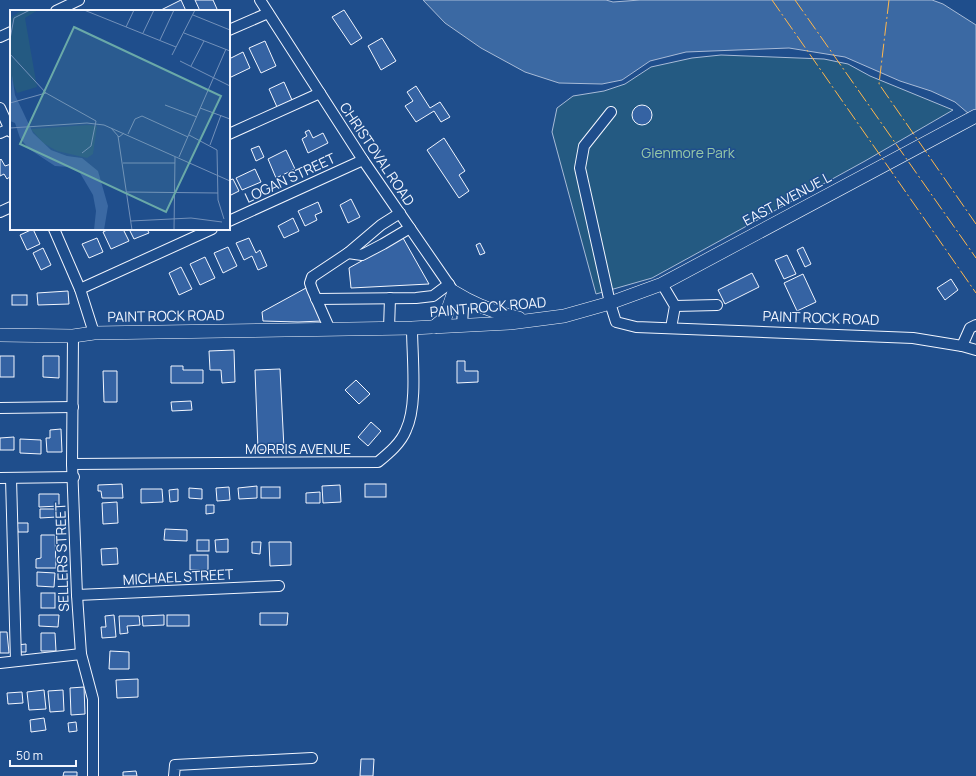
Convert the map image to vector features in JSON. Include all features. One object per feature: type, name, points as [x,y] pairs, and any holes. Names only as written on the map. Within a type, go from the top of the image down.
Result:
[{"type":"main road","name":"EAST AVENUE L","points":[[610,303],[662,284],[976,116]]},
{"type":"main road","points":[[434,327],[444,318],[452,288],[477,305],[499,314],[530,321]]},
{"type":"main road","name":"PAINT ROCK ROAD","points":[[0,335],[73,336],[94,334],[389,329],[462,326],[510,323],[564,316],[610,303]]},
{"type":"street","points":[[58,10],[79,0]]},
{"type":"street","name":"CHRISTOVAL ROAD","points":[[260,0],[363,160],[452,288],[462,308],[462,326]]},
{"type":"street","points":[[230,30],[268,13]]},
{"type":"street","points":[[0,37],[10,32]]},
{"type":"street","points":[[230,134],[320,93]]},
{"type":"street","points":[[0,108],[8,130]]},
{"type":"street","points":[[610,303],[580,168],[584,146],[611,112]]},
{"type":"street","name":"LOGAN STREET","points":[[230,221],[363,160]]},
{"type":"street","points":[[0,212],[10,208]]},
{"type":"street","points":[[330,330],[310,283],[312,277],[348,253],[381,225],[400,213]]},
{"type":"street","points":[[348,253],[362,255],[410,228]]},
{"type":"street","points":[[54,230],[80,289],[94,334]]},
{"type":"street","points":[[80,289],[210,230]]},
{"type":"street","points":[[662,284],[675,306],[672,328]]},
{"type":"street","points":[[316,299],[433,296],[452,288]]},
{"type":"street","points":[[389,329],[390,298]]},
{"type":"street","name":"PAINT ROCK ROAD","points":[[610,303],[616,322],[636,327],[913,338],[962,346],[976,350]]},
{"type":"street","points":[[675,306],[717,305]]},
{"type":"street","points":[[962,346],[970,328],[976,325]]},
{"type":"street","name":"MORRIS AVENUE","points":[[72,464],[378,462],[393,449],[406,430],[413,403],[412,328]]},
{"type":"street","name":"SELLERS STREET","points":[[73,336],[72,464],[74,477],[77,595],[81,654],[93,700],[93,776]]},
{"type":"street","points":[[0,408],[73,407]]},
{"type":"street","points":[[0,478],[74,477]]},
{"type":"street","points":[[11,478],[16,661]]},
{"type":"street","name":"MICHAEL STREET","points":[[77,595],[279,586]]},
{"type":"street","points":[[0,663],[81,654]]},
{"type":"street","points":[[174,776],[174,765],[312,758]]},
{"type":"green space","name":"Glenmore Park","points":[[721,55],[824,59],[848,64],[870,76],[953,110],[865,161],[652,278],[596,294],[552,132],[557,108],[573,96],[604,91],[625,84],[651,67],[692,58]]},
{"type":"shaded area","points":[[423,0],[606,0],[613,2],[640,0],[932,0],[943,4],[976,25],[976,120],[955,102],[931,91],[900,81],[845,57],[789,48],[686,52],[650,61],[622,80],[602,84],[559,83],[525,72],[481,48],[445,23]]},
{"type":"building","points":[[181,0],[186,10],[161,10]]},
{"type":"building","points":[[195,0],[213,0],[217,9],[215,10],[200,10]]},
{"type":"building","points":[[344,10],[362,38],[351,45],[332,17]]},
{"type":"building","points":[[382,38],[396,61],[381,70],[368,46]]},
{"type":"building","points":[[265,41],[276,66],[261,73],[249,48]]},
{"type":"building","points":[[243,52],[250,68],[230,78],[230,58]]},
{"type":"building","points":[[284,82],[292,100],[277,107],[269,89]]},
{"type":"building","points":[[416,86],[430,108],[440,102],[450,117],[441,122],[434,111],[416,122],[405,106],[413,101],[407,92]]},
{"type":"building","points":[[642,105],[649,108],[652,115],[649,122],[642,125],[635,122],[632,115],[635,108]]},
{"type":"building","points":[[309,130],[313,138],[323,133],[328,143],[308,153],[302,139],[307,136],[305,132]]},
{"type":"building","points":[[444,138],[465,171],[459,175],[469,191],[459,198],[427,150]]},
{"type":"building","points":[[259,146],[264,157],[256,161],[251,149]]},
{"type":"building","points":[[286,150],[295,169],[276,178],[268,159]]},
{"type":"building","points":[[1,159],[5,166],[10,164],[10,177],[7,179],[4,174],[0,176]]},
{"type":"building","points":[[255,169],[261,182],[242,190],[236,178]]},
{"type":"building","points":[[233,179],[239,191],[230,196],[230,180]]},
{"type":"building","points":[[351,199],[360,217],[348,223],[340,205]]},
{"type":"building","points":[[318,202],[322,212],[315,215],[317,220],[305,226],[298,211]]},
{"type":"building","points":[[293,218],[299,231],[284,238],[278,226]]},
{"type":"building","points":[[33,230],[40,244],[27,250],[20,235]]},
{"type":"building","points":[[107,230],[124,230],[129,241],[111,249],[103,232]]},
{"type":"building","points":[[130,230],[148,230],[149,233],[134,239]]},
{"type":"building","points":[[97,238],[103,252],[89,258],[82,244]]},
{"type":"building","points":[[249,238],[256,253],[260,250],[267,266],[258,270],[252,256],[244,260],[236,243]]},
{"type":"building","points":[[403,238],[429,284],[351,288],[349,268]]},
{"type":"building","points":[[480,243],[485,253],[480,255],[476,245]]},
{"type":"building","points":[[228,247],[237,266],[223,273],[214,253]]},
{"type":"building","points":[[803,247],[811,264],[805,267],[797,250]]},
{"type":"building","points":[[43,248],[51,265],[41,270],[33,253]]},
{"type":"building","points":[[787,255],[796,274],[784,279],[775,260]]},
{"type":"building","points":[[205,257],[215,278],[200,285],[190,264]]},
{"type":"building","points":[[181,267],[192,289],[179,295],[169,273]]},
{"type":"building","points":[[752,273],[759,287],[725,304],[718,290]]},
{"type":"building","points":[[803,274],[816,302],[797,311],[784,283]]},
{"type":"building","points":[[951,279],[958,290],[945,300],[937,288]]},
{"type":"building","points":[[306,288],[322,321],[263,321],[262,312]]},
{"type":"building","points":[[68,291],[69,304],[38,305],[37,293]]},
{"type":"building","points":[[12,295],[27,295],[27,305],[12,305]]},
{"type":"building","points":[[234,350],[235,382],[222,383],[221,370],[210,370],[209,351]]},
{"type":"building","points":[[0,356],[14,356],[14,377],[0,377]]},
{"type":"building","points":[[43,356],[59,356],[59,378],[43,377]]},
{"type":"building","points":[[457,361],[465,361],[465,371],[478,371],[478,382],[457,383]]},
{"type":"building","points":[[171,366],[183,366],[183,370],[203,370],[203,383],[171,383]]},
{"type":"building","points":[[280,369],[284,449],[258,450],[255,370]]},
{"type":"building","points":[[103,371],[117,371],[117,402],[104,402]]},
{"type":"building","points":[[356,380],[370,394],[359,404],[345,390]]},
{"type":"building","points":[[191,401],[192,410],[172,411],[171,402]]},
{"type":"building","points":[[371,422],[381,431],[368,446],[358,437]]},
{"type":"building","points":[[61,429],[62,452],[47,452],[46,438],[50,438],[50,430]]},
{"type":"building","points":[[14,437],[14,450],[0,450],[0,438]]},
{"type":"building","points":[[20,439],[41,440],[41,454],[20,453]]},
{"type":"building","points":[[122,484],[123,498],[102,498],[101,491],[98,491],[98,485]]},
{"type":"building","points":[[365,484],[386,484],[386,497],[365,497]]},
{"type":"building","points":[[340,485],[341,502],[323,503],[322,486]]},
{"type":"building","points":[[257,486],[257,498],[239,499],[238,488]]},
{"type":"building","points":[[229,487],[230,500],[217,501],[216,488]]},
{"type":"building","points":[[261,487],[280,487],[280,498],[261,498]]},
{"type":"building","points":[[189,488],[202,489],[202,499],[189,498]]},
{"type":"building","points":[[141,489],[162,489],[163,502],[141,503]]},
{"type":"building","points":[[178,489],[178,501],[170,502],[169,490]]},
{"type":"building","points":[[320,492],[320,503],[306,503],[306,493]]},
{"type":"building","points":[[39,494],[59,494],[59,506],[39,507]]},
{"type":"building","points":[[117,502],[118,523],[103,524],[102,503]]},
{"type":"building","points":[[206,505],[214,505],[214,513],[206,514]]},
{"type":"building","points":[[40,509],[57,509],[57,517],[40,518]]},
{"type":"building","points":[[17,523],[28,523],[28,532],[18,532]]},
{"type":"building","points":[[165,529],[187,530],[187,541],[164,540]]},
{"type":"building","points":[[41,535],[55,535],[56,568],[36,568],[36,559],[41,558]]},
{"type":"building","points":[[228,539],[228,552],[216,552],[215,540]]},
{"type":"building","points":[[197,540],[209,540],[209,551],[197,551]]},
{"type":"building","points":[[252,542],[261,542],[260,554],[252,553]]},
{"type":"building","points":[[269,542],[291,542],[291,565],[270,566]]},
{"type":"building","points":[[117,548],[118,564],[102,565],[101,549]]},
{"type":"building","points":[[190,555],[208,555],[208,570],[190,570]]},
{"type":"building","points":[[37,572],[55,573],[54,587],[37,586]]},
{"type":"building","points":[[41,593],[55,593],[55,608],[41,608]]},
{"type":"building","points":[[260,613],[288,613],[287,625],[260,625]]},
{"type":"building","points":[[39,615],[59,615],[58,627],[39,626]]},
{"type":"building","points":[[114,615],[116,637],[102,638],[101,627],[106,627],[105,616]]},
{"type":"building","points":[[164,615],[164,625],[143,626],[142,616]]},
{"type":"building","points":[[167,615],[189,615],[189,626],[167,626]]},
{"type":"building","points":[[119,616],[139,616],[140,625],[127,626],[128,633],[120,634]]},
{"type":"building","points":[[0,632],[7,632],[9,653],[0,653]]},
{"type":"building","points":[[41,633],[55,633],[56,651],[41,651]]},
{"type":"building","points":[[26,644],[26,652],[17,652],[17,645]]},
{"type":"building","points":[[110,651],[129,652],[129,669],[109,669]]},
{"type":"building","points":[[138,679],[138,697],[117,698],[116,680]]},
{"type":"building","points":[[84,687],[85,714],[71,715],[70,688]]},
{"type":"building","points":[[44,690],[46,709],[29,710],[27,692]]},
{"type":"building","points":[[63,690],[64,711],[50,712],[48,691]]},
{"type":"building","points":[[22,692],[23,703],[8,704],[7,693]]},
{"type":"building","points":[[44,718],[46,730],[31,732],[30,720]]},
{"type":"building","points":[[76,722],[77,731],[69,732],[68,723]]},
{"type":"building","points":[[361,759],[374,759],[373,776],[360,776]]},
{"type":"building","points":[[136,771],[137,776],[123,776],[123,772]]},
{"type":"building","points":[[64,772],[77,772],[77,776],[63,776]]},
{"type":"power","points":[[772,0],[976,293]]},
{"type":"power","points":[[795,0],[976,258]]},
{"type":"power","points":[[889,0],[879,84],[976,224]]}]
